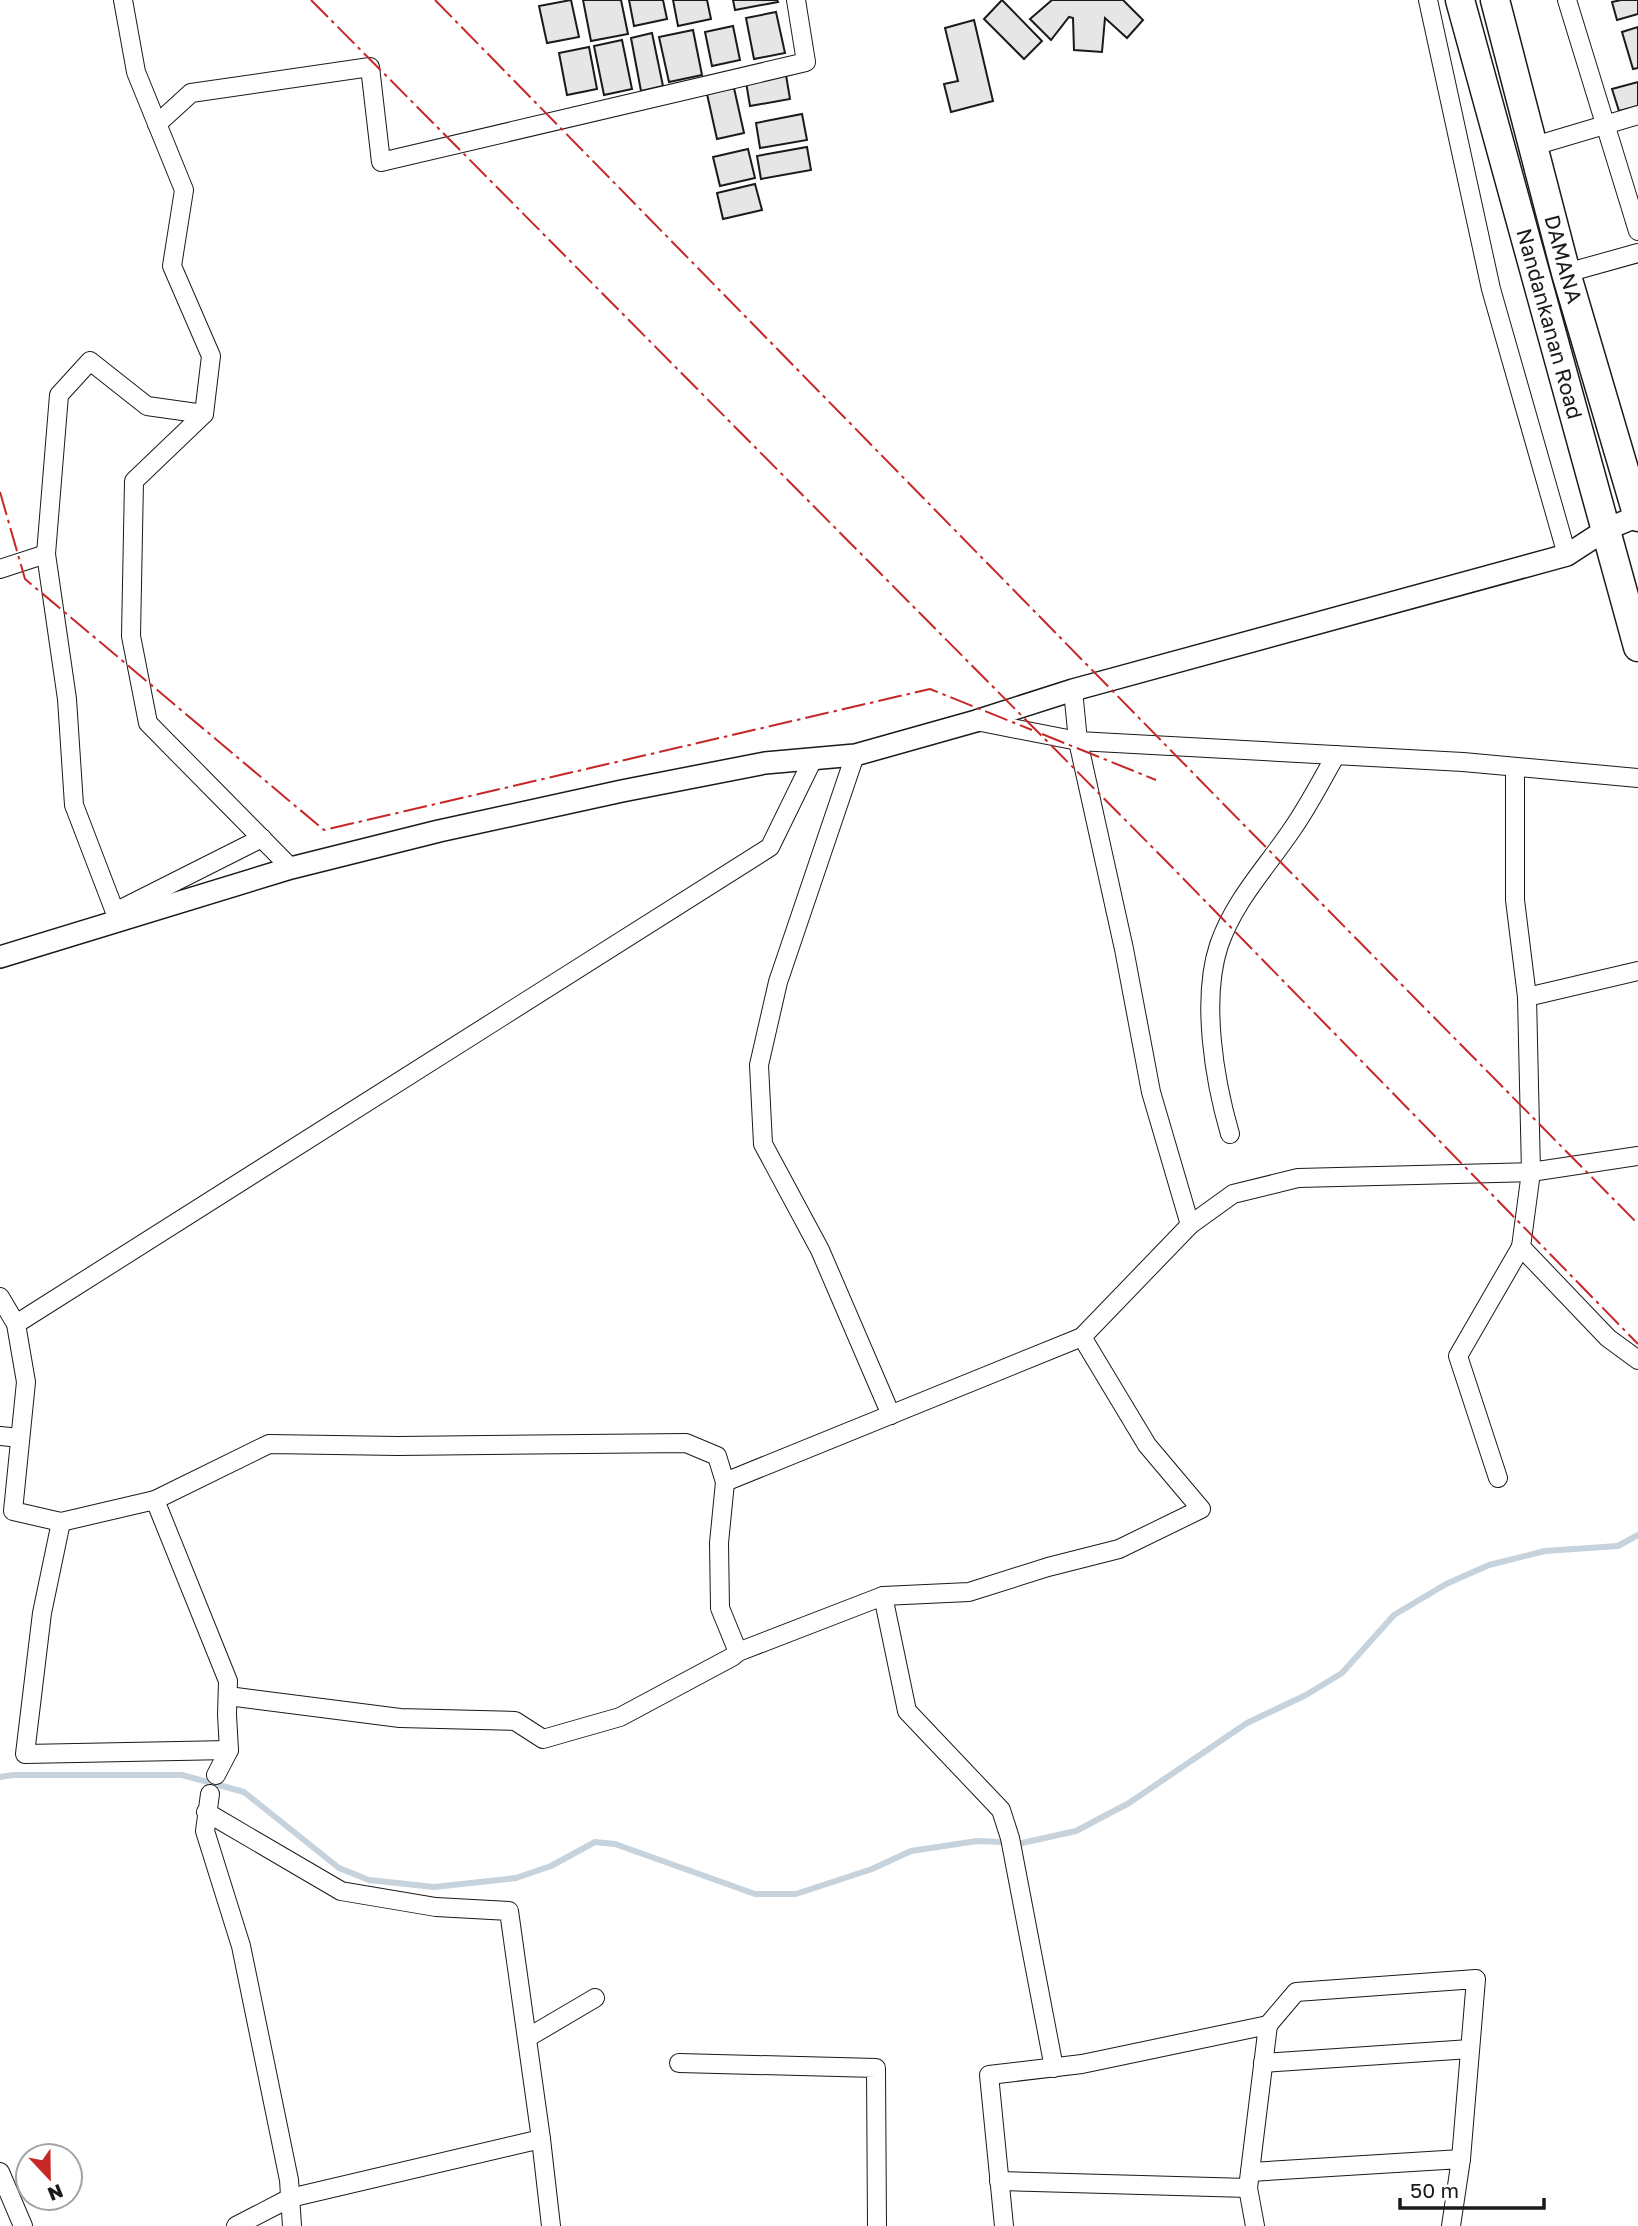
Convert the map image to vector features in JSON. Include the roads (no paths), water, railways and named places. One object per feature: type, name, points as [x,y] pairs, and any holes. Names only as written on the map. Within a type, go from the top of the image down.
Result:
[{"type":"main road","name":"Nandankanan Road","points":[[1460,0],[1638,647]]},
{"type":"main road","name":"DAMANA","points":[[1495,0],[1566,273],[1638,517]]},
{"type":"street","points":[[123,0],[136,72],[184,190],[172,266],[211,356],[204,414],[134,481],[131,636],[148,723],[291,869]]},
{"type":"street","points":[[157,124],[191,93],[370,67],[381,162],[806,62],[796,0]]},
{"type":"street","points":[[1428,0],[1491,289],[1567,555]]},
{"type":"street","points":[[1567,0],[1638,231]]},
{"type":"street","points":[[1534,146],[1638,115]]},
{"type":"street","points":[[1566,273],[1638,253]]},
{"type":"street","points":[[204,414],[147,406],[90,361],[59,396],[46,554],[67,699],[74,805],[115,912],[262,838]]},
{"type":"street","points":[[0,957],[291,869],[439,831],[765,763],[855,755],[976,722],[1073,690],[1567,555],[1606,529],[1638,517]]},
{"type":"street","points":[[0,569],[46,554]]},
{"type":"street","points":[[1073,690],[1079,741],[1124,949],[1151,1091],[1190,1225]]},
{"type":"street","points":[[976,722],[1079,741],[1336,755],[1638,778]]},
{"type":"street","points":[[855,755],[778,982],[759,1065],[763,1144],[820,1250],[891,1415]]},
{"type":"street","points":[[1230,1133],[1223,1110],[1211,1026],[1213,979],[1219,945],[1241,898],[1294,828],[1336,755]]},
{"type":"street","points":[[16,1324],[770,847],[813,759]]},
{"type":"street","points":[[1498,1478],[1458,1356],[1521,1247],[1531,1172],[1527,998],[1515,900],[1515,767]]},
{"type":"street","points":[[1527,998],[1638,971]]},
{"type":"street","points":[[725,1482],[1082,1337],[1190,1225],[1233,1194],[1298,1178],[1531,1172],[1638,1156]]},
{"type":"street","points":[[1521,1247],[1608,1338],[1638,1360]]},
{"type":"street","points":[[0,1297],[16,1324],[26,1382],[13,1511],[61,1522],[155,1500],[269,1444],[398,1446],[686,1443],[717,1456],[725,1482],[719,1543],[720,1608],[738,1652]]},
{"type":"street","points":[[228,1696],[400,1718],[515,1721],[543,1739],[620,1717],[738,1652],[883,1596],[969,1592],[1048,1567],[1119,1549],[1201,1509],[1147,1445],[1082,1337]]},
{"type":"street","points":[[0,1436],[20,1438]]},
{"type":"street","points":[[155,1500],[229,1681],[229,1750],[216,1775]]},
{"type":"street","points":[[61,1522],[42,1613],[25,1754],[229,1750]]},
{"type":"street","points":[[883,1596],[908,1711],[1001,1810],[1010,1838],[1054,2068]]},
{"type":"street","points":[[292,2226],[289,2180],[241,1946],[205,1831],[208,1803],[341,1891],[436,1907],[509,1911],[551,2226]]},
{"type":"street","points":[[1255,2226],[1249,2180],[1268,2025],[1296,1992],[1476,1979],[1461,2159],[1451,2226]]},
{"type":"street","points":[[527,2038],[595,1998]]},
{"type":"street","points":[[1004,2226],[989,2075],[1082,2064],[1268,2025]]},
{"type":"street","points":[[1263,2063],[1470,2049]]},
{"type":"street","points":[[679,2063],[876,2068],[877,2226]]},
{"type":"street","points":[[236,2226],[290,2198],[541,2139]]},
{"type":"street","points":[[999,2181],[1249,2180],[1461,2159]]},
{"type":"street","points":[[0,2172],[23,2226]]},
{"type":"waterway","points":[[0,1777],[182,1775],[244,1792],[339,1868],[369,1880],[434,1887],[516,1878],[551,1866],[595,1842],[615,1844],[755,1894],[796,1894],[872,1869],[911,1851],[977,1841],[1022,1843],[1076,1831],[1129,1803],[1247,1723],[1306,1695],[1342,1673],[1394,1615],[1446,1584],[1489,1565],[1545,1551],[1618,1546],[1638,1535]]}]
